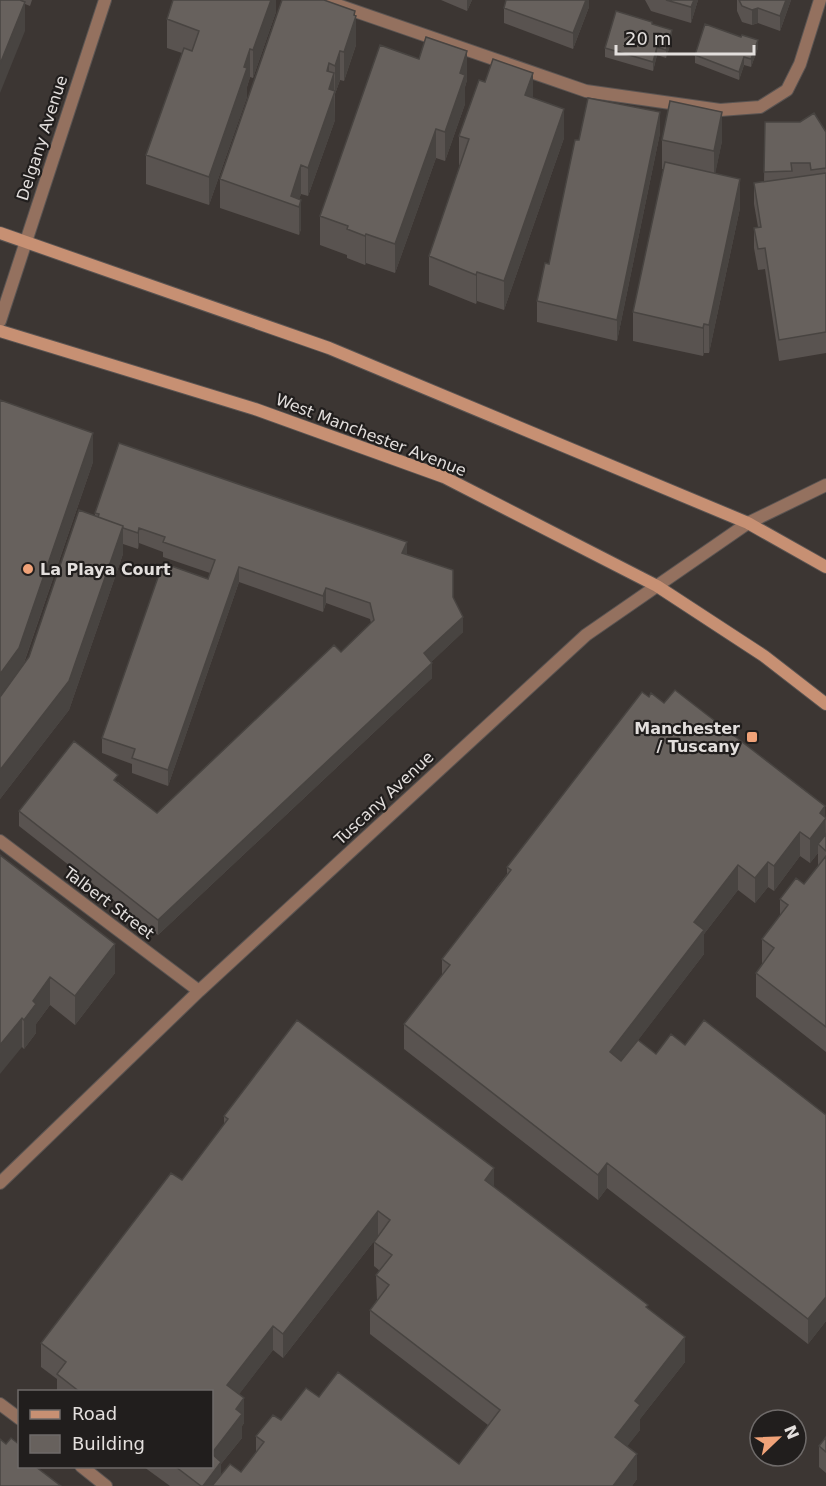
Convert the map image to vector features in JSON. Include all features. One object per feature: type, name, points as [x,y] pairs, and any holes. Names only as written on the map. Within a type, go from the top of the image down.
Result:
[{"type":"main road","points":[[0,233],[329,348],[748,523],[826,567]]},
{"type":"main road","name":"West Manchester Avenue","points":[[0,331],[255,410],[444,477],[657,586],[764,656],[826,704]]},
{"type":"street","name":"Delgany Avenue","points":[[0,321],[105,0]]},
{"type":"street","points":[[324,0],[586,91],[720,110],[760,106],[787,90],[800,64],[820,0]]},
{"type":"street","name":"Tuscany Avenue","points":[[0,1183],[199,992],[586,635],[748,523],[826,485]]},
{"type":"street","name":"Talbert Street","points":[[0,841],[199,992]]},
{"type":"street","points":[[0,1404],[18,1418]]},
{"type":"street","points":[[82,1468],[106,1486]]},
{"type":"building","points":[[0,0],[25,2],[0,64]]},
{"type":"building","points":[[173,0],[271,0],[253,50],[250,49],[244,67],[247,68],[209,177],[146,155],[184,48],[192,51],[199,31],[167,19]]},
{"type":"building","points":[[282,0],[324,0],[355,11],[356,16],[344,52],[340,51],[335,66],[329,63],[327,71],[334,73],[329,89],[335,91],[308,168],[301,165],[291,196],[301,200],[299,207],[220,179]]},
{"type":"building","points":[[506,0],[586,0],[573,33],[504,8]]},
{"type":"building","points":[[666,0],[694,0],[691,7]]},
{"type":"building","points":[[739,0],[786,0],[780,16],[758,8],[752,10],[742,6]]},
{"type":"building","points":[[616,11],[672,30],[666,50],[657,47],[653,62],[605,48]]},
{"type":"building","points":[[705,24],[741,37],[742,35],[758,40],[751,59],[744,57],[739,72],[695,55]]},
{"type":"building","points":[[426,37],[467,51],[460,73],[465,75],[445,132],[436,129],[395,244],[366,234],[365,236],[347,229],[348,226],[320,216],[380,45],[419,59]]},
{"type":"building","points":[[493,59],[533,73],[525,95],[564,109],[504,281],[477,272],[476,275],[429,256],[469,139],[459,136],[479,80],[485,82]]},
{"type":"building","points":[[588,98],[660,112],[617,320],[537,301],[545,263],[549,264],[575,140],[579,140]]},
{"type":"building","points":[[670,101],[722,112],[714,151],[662,140]]},
{"type":"building","points":[[814,113],[826,132],[826,168],[811,170],[810,163],[791,163],[792,171],[764,172],[765,122],[800,122]]},
{"type":"building","points":[[665,162],[740,179],[709,325],[704,324],[703,328],[633,312]]},
{"type":"building","points":[[826,173],[826,332],[779,340],[765,248],[758,249],[754,228],[761,227],[754,183]]},
{"type":"building","name":"La Playa Court","points":[[0,400],[93,433],[19,648],[0,674]]},
{"type":"building","points":[[119,443],[407,542],[402,553],[453,570],[453,597],[463,617],[424,653],[432,663],[158,920],[19,811],[74,741],[118,775],[114,780],[157,813],[334,645],[341,652],[374,620],[370,603],[326,588],[323,596],[239,567],[168,770],[132,758],[135,749],[102,738],[163,563],[208,579],[215,560],[163,542],[165,537],[139,528],[138,533],[98,517],[99,514],[95,513]]},
{"type":"building","points":[[79,510],[123,526],[69,681],[0,770],[0,697],[29,657]]},
{"type":"building","points":[[675,690],[825,806],[820,813],[826,818],[810,839],[800,832],[774,866],[768,862],[755,878],[738,865],[694,922],[704,930],[610,1052],[621,1061],[638,1040],[656,1054],[671,1034],[685,1045],[704,1020],[826,1115],[826,1297],[808,1319],[607,1163],[598,1175],[404,1024],[450,965],[442,959],[511,870],[507,867],[642,692],[649,697],[651,693],[664,703]]},
{"type":"building","points":[[826,834],[826,851],[818,844]]},
{"type":"building","points":[[0,855],[115,944],[75,996],[50,977],[33,1001],[36,1004],[0,1045]]},
{"type":"building","points":[[826,856],[826,1027],[756,973],[774,948],[762,939],[788,905],[780,899],[796,878],[804,884]]},
{"type":"building","points":[[297,1020],[494,1168],[485,1180],[648,1305],[646,1307],[685,1337],[635,1401],[640,1405],[615,1437],[637,1454],[613,1486],[212,1486],[230,1464],[241,1472],[264,1442],[256,1436],[273,1415],[281,1420],[306,1388],[319,1397],[338,1372],[459,1464],[500,1410],[370,1310],[389,1285],[376,1275],[392,1255],[374,1242],[390,1220],[378,1211],[283,1334],[273,1326],[227,1385],[244,1398],[236,1409],[242,1414],[213,1452],[213,1390],[77,1390],[57,1374],[66,1362],[41,1343],[171,1173],[182,1180],[228,1119],[224,1116]]},
{"type":"building","points":[[826,1437],[826,1452],[819,1446]]},
{"type":"building","points":[[11,1438],[18,1443],[18,1468],[37,1468],[61,1486],[0,1486],[0,1439],[6,1444]]},
{"type":"building","points":[[213,1455],[221,1462],[201,1486],[177,1468],[213,1468]]},
{"type":"place","name":"La Playa Court","points":[[28,569]]},
{"type":"place","name":"Manchester / Tuscany","points":[[752,737]]}]
